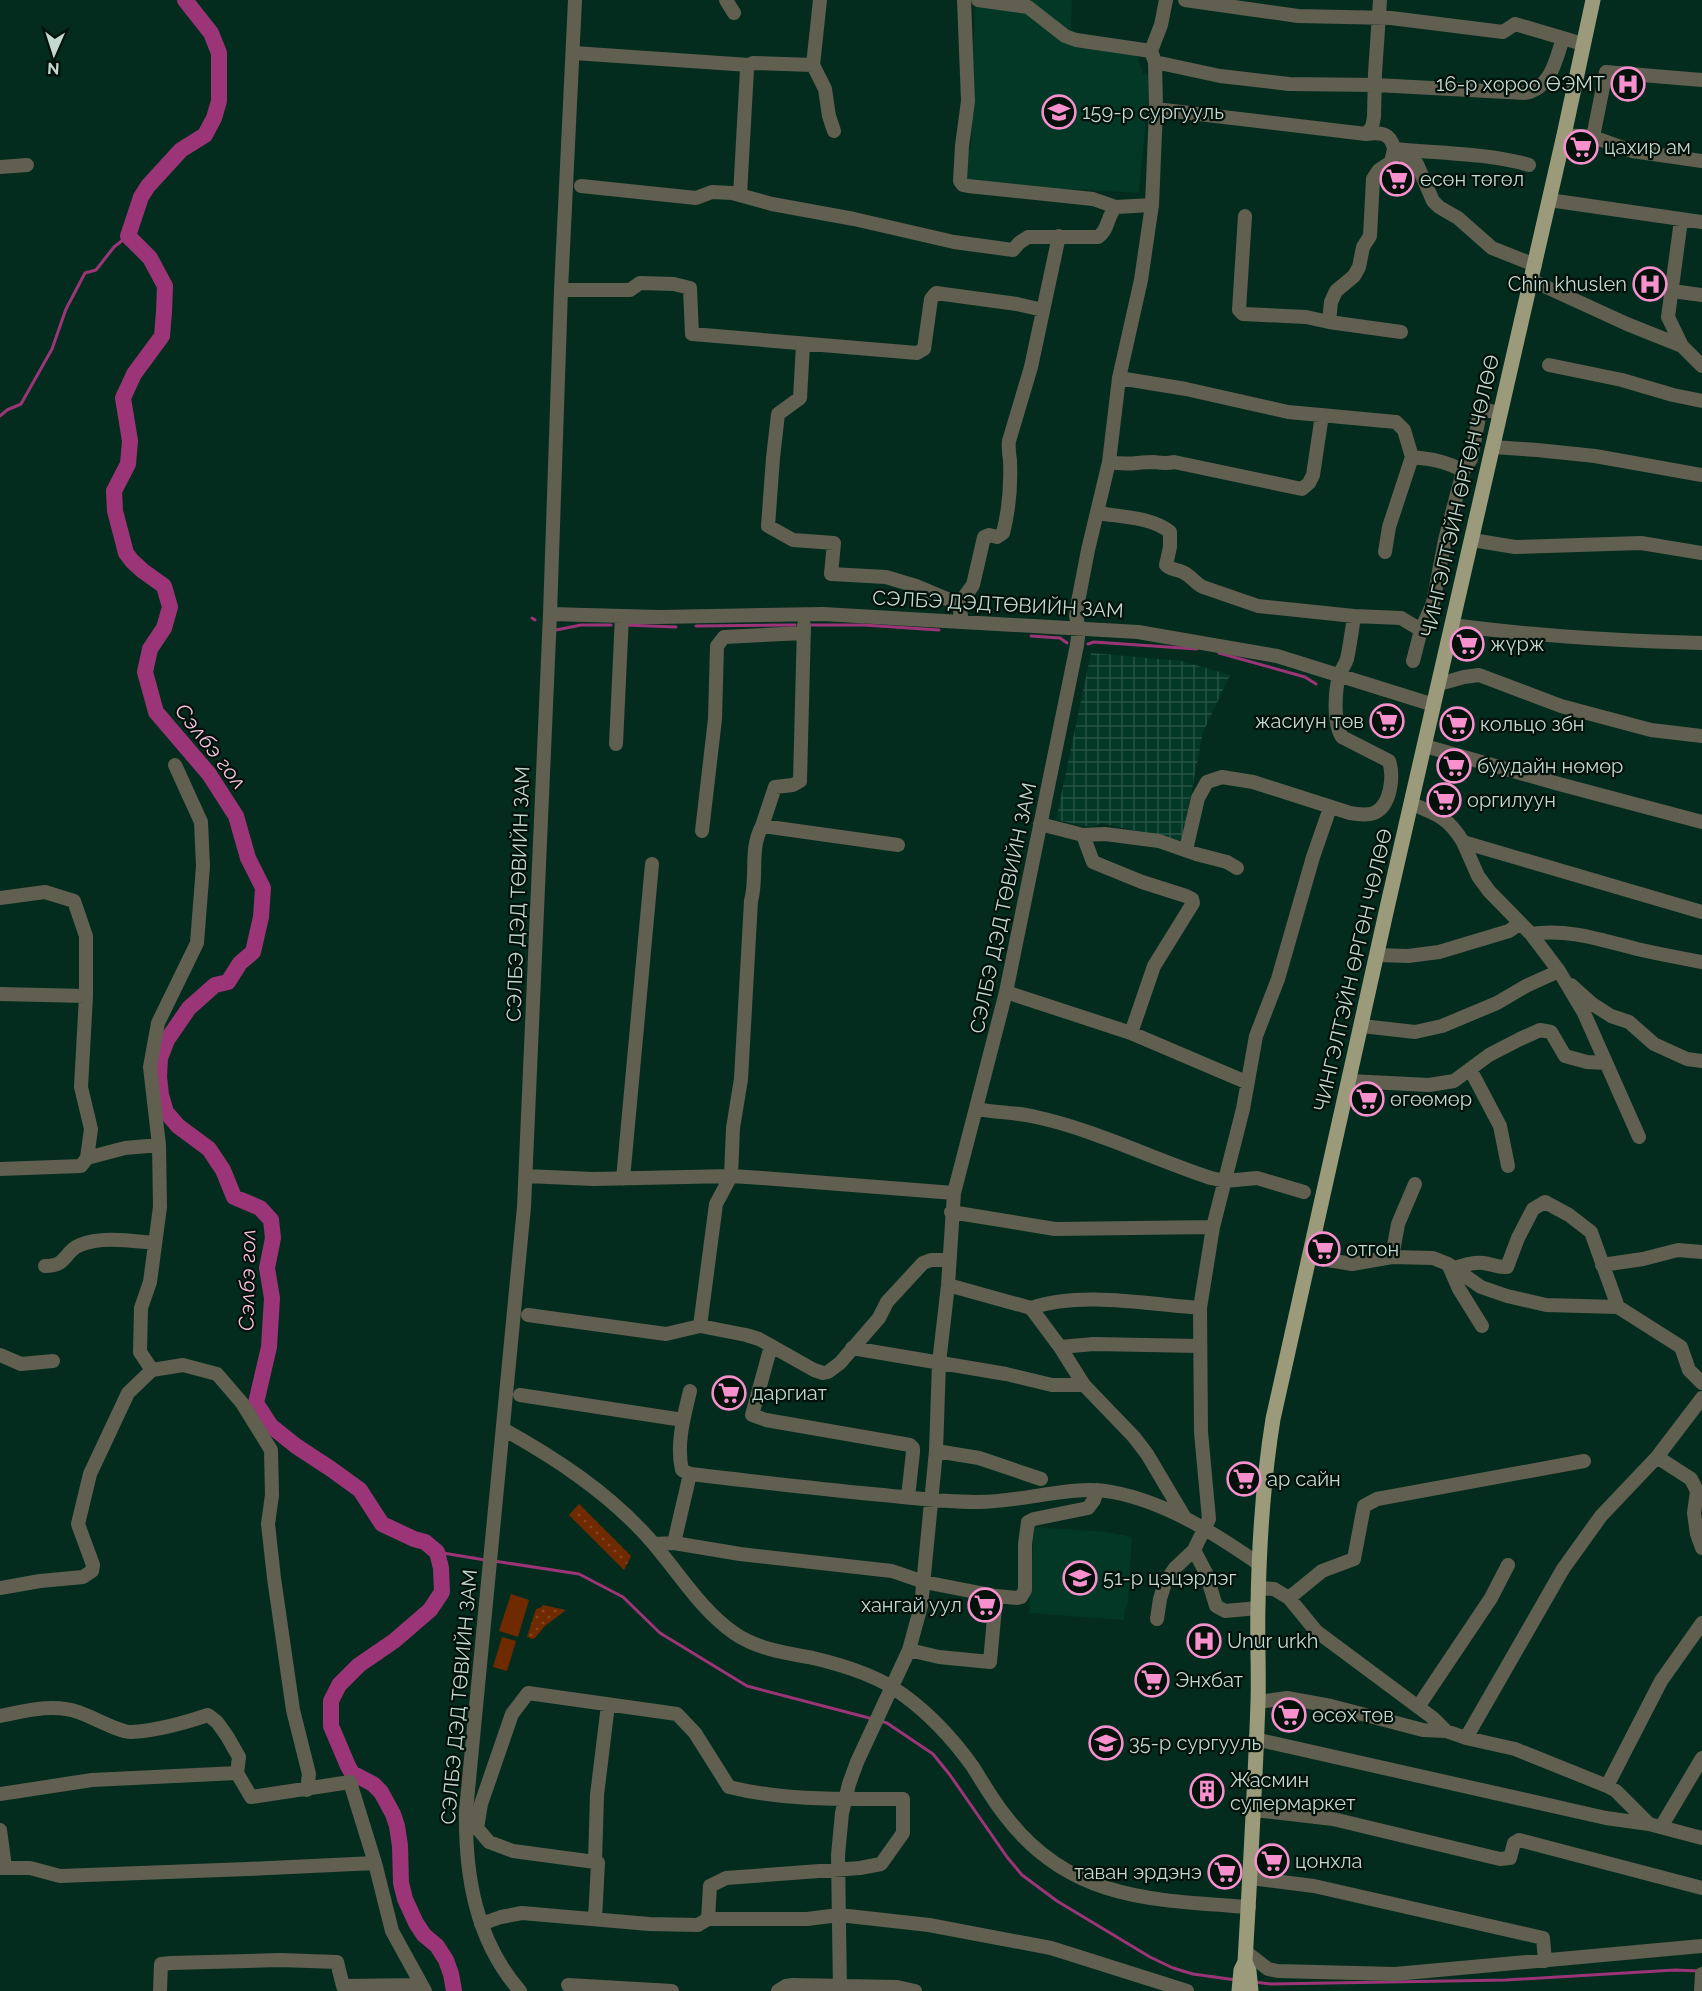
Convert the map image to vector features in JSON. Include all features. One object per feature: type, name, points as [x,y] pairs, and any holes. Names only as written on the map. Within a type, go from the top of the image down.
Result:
[{"type":"main road","name":"ЧИНГЭЛТЭЙН ӨРГӨН ЧӨЛӨӨ","points":[[1239,1991],[1246,1964],[1258,1702],[1259,1564],[1262,1500],[1270,1439],[1377,955],[1532,280],[1593,0]]},
{"type":"main road","name":"ЧИНГЭЛТЭЙН ӨРГӨН ЧӨЛӨӨ","points":[[1246,1964],[1251,1991]]},
{"type":"street","name":"СЭЛБЭ ДЭД ТӨВИЙН ЗАМ","points":[[520,1991],[495,1956],[481,1924],[467,1858],[466,1810],[526,1176],[561,290],[576,0]]},
{"type":"street","points":[[726,0],[734,13]]},
{"type":"street","points":[[820,0],[813,66],[825,89],[834,131]]},
{"type":"street","points":[[964,0],[968,101],[962,146],[960,181],[963,185],[1093,199],[1116,207],[1152,205]]},
{"type":"street","points":[[978,0],[1028,7],[1065,36],[1076,40],[1154,56],[1220,76],[1289,84],[1375,85],[1531,92],[1550,76],[1563,38]]},
{"type":"street","name":"СЭЛБЭ ДЭД ТӨВИЙН ЗАМ","points":[[890,1693],[909,1650],[921,1606],[936,1452],[939,1363],[948,1285],[954,1193],[1006,992],[1068,695],[1080,629],[1076,616],[1077,607],[1109,462],[1119,378],[1141,280],[1152,205],[1156,109],[1154,56],[1166,0]]},
{"type":"street","points":[[1185,0],[1298,16],[1431,22],[1503,32],[1515,24],[1583,44]]},
{"type":"street","points":[[1366,134],[1372,128],[1374,117],[1380,0]]},
{"type":"street","points":[[574,53],[748,65],[753,63],[813,66]]},
{"type":"street","points":[[740,195],[748,65]]},
{"type":"street","points":[[1593,137],[1606,72],[1702,80]]},
{"type":"street","points":[[1156,109],[1366,134],[1380,132],[1388,136],[1394,149],[1391,162],[1379,170],[1374,179],[1370,236],[1363,247],[1359,267],[1354,276],[1336,291],[1331,302],[1329,322]]},
{"type":"street","points":[[1564,135],[1593,137],[1632,151],[1702,161]]},
{"type":"street","points":[[1394,149],[1517,161],[1529,165]]},
{"type":"street","points":[[1394,149],[1414,161],[1419,167],[1433,201],[1439,207],[1458,218],[1492,248],[1535,265]]},
{"type":"street","points":[[0,167],[27,165]]},
{"type":"street","points":[[581,186],[696,198],[712,192],[740,195],[772,204],[854,219],[954,242],[1013,250],[1028,237],[1098,237],[1105,231],[1111,213],[1116,207]]},
{"type":"street","points":[[1549,200],[1702,222]]},
{"type":"street","points":[[1245,216],[1239,310],[1243,314],[1306,317],[1401,332]]},
{"type":"street","points":[[1682,220],[1668,318],[1682,346],[1702,366]]},
{"type":"street","points":[[962,622],[959,604],[973,585],[984,537],[989,535],[997,537],[1003,533],[1010,482],[1010,458],[1007,450],[1027,383],[1059,236]]},
{"type":"street","points":[[1532,280],[1627,324],[1682,346]]},
{"type":"street","points":[[561,290],[630,290],[640,283],[674,284],[690,288],[692,334],[917,353],[924,349],[931,299],[936,293],[1017,304],[1043,310]]},
{"type":"street","points":[[1672,291],[1702,295]]},
{"type":"street","points":[[803,345],[800,398],[778,414],[768,526],[793,540],[834,543],[831,574],[886,577],[916,586],[959,604]]},
{"type":"street","points":[[1549,365],[1622,380],[1702,401]]},
{"type":"street","points":[[1119,378],[1186,389],[1288,412],[1396,422],[1404,430],[1412,458],[1389,527],[1385,552]]},
{"type":"street","points":[[1413,661],[1421,630],[1433,603],[1445,540],[1463,471],[1471,459],[1480,412],[1486,410],[1500,413]]},
{"type":"street","points":[[1109,462],[1127,466],[1137,463],[1169,464],[1174,462],[1302,489],[1313,475],[1322,415]]},
{"type":"street","points":[[1493,447],[1594,456],[1702,475]]},
{"type":"street","points":[[1412,458],[1438,460],[1463,471]]},
{"type":"street","points":[[1098,513],[1162,525],[1170,532],[1170,548],[1166,565],[1171,570],[1186,574],[1196,584],[1203,587],[1258,606],[1353,616],[1401,618],[1421,630]]},
{"type":"street","points":[[1472,540],[1515,547],[1641,543],[1702,553]]},
{"type":"street","name":"СЭЛБЭ ДЭДТӨВИЙН ЗАМ","points":[[550,614],[622,616],[804,614],[1138,632],[1277,656],[1434,705]]},
{"type":"street","points":[[700,1326],[716,1204],[731,1176],[733,1128],[741,1079],[750,912],[755,878],[753,854],[756,836],[762,826],[775,787],[793,785],[800,781],[804,614]]},
{"type":"street","points":[[616,744],[622,616]]},
{"type":"street","points":[[1186,850],[1198,798],[1207,782],[1222,777],[1254,782],[1350,813],[1363,815],[1380,809],[1386,800],[1392,769],[1389,761],[1348,742],[1338,732],[1336,695],[1339,676],[1346,662],[1353,616]]},
{"type":"street","points":[[1452,625],[1518,633],[1641,642],[1702,643]]},
{"type":"street","points":[[702,831],[715,719],[717,646],[724,637],[804,633]]},
{"type":"street","points":[[1439,684],[1479,675],[1549,703],[1652,730],[1702,736]]},
{"type":"street","points":[[1425,746],[1702,822]]},
{"type":"street","points":[[152,1370],[140,1352],[141,1308],[150,1282],[160,1207],[159,1145],[150,1067],[158,1023],[197,943],[203,866],[201,822],[175,765]]},
{"type":"street","points":[[1412,804],[1441,816],[1456,830],[1478,876],[1489,891],[1531,934],[1561,975],[1584,1013],[1639,1137]]},
{"type":"street","points":[[1157,1619],[1165,1583],[1174,1568],[1194,1550],[1209,1518],[1202,1442],[1199,1346],[1200,1308],[1213,1227],[1243,1109],[1256,1036],[1278,979],[1313,857],[1330,808]]},
{"type":"street","points":[[1040,824],[1083,835],[1105,834],[1171,844],[1227,862],[1238,868]]},
{"type":"street","points":[[762,826],[898,845]]},
{"type":"street","points":[[1083,835],[1093,862],[1192,899],[1193,903],[1154,966],[1131,1033]]},
{"type":"street","points":[[1463,842],[1702,912]]},
{"type":"street","points":[[623,1179],[652,864]]},
{"type":"street","points":[[0,898],[45,892],[74,902],[86,936],[86,996],[81,1086],[92,1129],[87,1158],[81,1166],[0,1169]]},
{"type":"street","points":[[1377,955],[1408,956],[1439,952],[1509,931],[1520,923]]},
{"type":"street","points":[[1531,934],[1549,931],[1587,936],[1702,962]]},
{"type":"street","points":[[1362,1026],[1414,1032],[1442,1026],[1497,1003],[1527,986],[1561,975]]},
{"type":"street","points":[[1561,975],[1591,1003],[1611,1016],[1629,1022],[1654,1044],[1687,1059],[1702,1061]]},
{"type":"street","points":[[1006,992],[1131,1033],[1246,1082]]},
{"type":"street","points":[[0,994],[86,996]]},
{"type":"street","points":[[1350,1081],[1428,1085],[1454,1081],[1490,1055],[1540,1030],[1551,1032],[1565,1056],[1587,1062],[1606,1063]]},
{"type":"street","points":[[1470,1069],[1500,1126],[1508,1166]]},
{"type":"street","points":[[977,1109],[1035,1116],[1071,1126],[1211,1178],[1225,1181],[1257,1178],[1304,1192]]},
{"type":"street","points":[[87,1158],[125,1148],[159,1145]]},
{"type":"street","points":[[526,1176],[623,1179],[731,1176],[954,1193]]},
{"type":"street","points":[[1392,1257],[1398,1224],[1415,1184]]},
{"type":"street","points":[[1451,1266],[1485,1263],[1507,1268],[1518,1238],[1533,1209],[1545,1202],[1569,1215],[1590,1232],[1618,1307]]},
{"type":"street","points":[[951,1212],[1055,1229],[1213,1227]]},
{"type":"street","points":[[45,1266],[54,1266],[64,1261],[68,1254],[79,1245],[122,1240],[155,1244]]},
{"type":"street","points":[[1602,1265],[1643,1259],[1678,1250],[1702,1252]]},
{"type":"street","points":[[1310,1257],[1352,1264],[1392,1257],[1433,1258],[1451,1266],[1481,1287],[1507,1296],[1546,1305],[1618,1307],[1681,1347],[1689,1370],[1702,1383]]},
{"type":"street","points":[[528,1315],[666,1334],[700,1326],[746,1335],[823,1373],[840,1363],[879,1318],[887,1302],[923,1263],[931,1260],[949,1260]]},
{"type":"street","points":[[1451,1266],[1459,1289],[1482,1326]]},
{"type":"street","points":[[948,1285],[1031,1308],[1056,1301],[1086,1299],[1200,1308]]},
{"type":"street","points":[[1031,1308],[1084,1385],[1134,1437],[1158,1471],[1185,1518]]},
{"type":"street","points":[[1060,1347],[1094,1344],[1199,1346]]},
{"type":"street","points":[[771,1346],[752,1415],[766,1420],[910,1445],[913,1452],[908,1497]]},
{"type":"street","points":[[852,1348],[1006,1374],[1052,1385],[1084,1385]]},
{"type":"street","points":[[0,1355],[21,1364],[53,1361]]},
{"type":"street","points":[[0,1588],[83,1577],[92,1571],[93,1565],[78,1524],[90,1474],[128,1393],[152,1370],[183,1365],[217,1374],[242,1403],[270,1447],[272,1495],[268,1524],[293,1710],[309,1774],[307,1790]]},
{"type":"street","points":[[690,1391],[683,1420],[680,1460],[682,1470],[690,1474],[931,1500],[976,1502],[1096,1490],[1127,1496],[1185,1518],[1259,1564]]},
{"type":"street","points":[[519,1395],[683,1420]]},
{"type":"street","points":[[1466,1738],[1563,1569],[1601,1515],[1657,1457],[1702,1398]]},
{"type":"street","points":[[503,1430],[585,1480],[616,1505],[654,1544],[702,1605],[736,1635],[770,1650],[843,1666],[890,1693],[910,1700],[944,1731],[973,1767],[1012,1824],[1038,1850],[1062,1868],[1091,1883],[1125,1894],[1172,1901],[1249,1907]]},
{"type":"street","points":[[936,1452],[979,1458],[1041,1479]]},
{"type":"street","points":[[1657,1457],[1691,1479],[1697,1491],[1694,1513],[1702,1548]]},
{"type":"street","points":[[1289,1598],[1322,1571],[1354,1559],[1364,1506],[1377,1499],[1584,1461]]},
{"type":"street","points":[[674,1543],[690,1474]]},
{"type":"street","points":[[654,1544],[674,1543],[740,1554],[892,1571],[924,1582],[1017,1598],[1021,1597],[1025,1590],[1024,1544],[1029,1522],[1089,1508],[1096,1490]]},
{"type":"street","points":[[1194,1550],[1206,1572],[1213,1600],[1218,1608],[1225,1611],[1258,1608]]},
{"type":"street","points":[[1418,1707],[1491,1598],[1508,1565]]},
{"type":"street","points":[[1258,1588],[1274,1589],[1289,1598],[1316,1631],[1418,1707],[1446,1731]]},
{"type":"street","points":[[909,1650],[939,1657],[990,1662],[996,1596]]},
{"type":"street","points":[[1606,1786],[1661,1681],[1702,1623]]},
{"type":"street","points":[[595,1862],[513,1851],[489,1842],[477,1828],[482,1804],[512,1714],[528,1693],[677,1714],[695,1733],[729,1787],[778,1796],[903,1799],[903,1833],[881,1864],[726,1878],[710,1886],[708,1919]]},
{"type":"street","points":[[840,1988],[838,1869],[840,1827],[845,1799],[866,1744],[890,1693]]},
{"type":"street","points":[[1258,1702],[1287,1698],[1332,1706],[1423,1730],[1446,1731],[1515,1749],[1616,1791],[1655,1826]]},
{"type":"street","points":[[595,1919],[598,1863],[595,1862],[597,1795],[608,1705]]},
{"type":"street","points":[[0,1716],[55,1708],[76,1711],[129,1732],[181,1724],[208,1714],[217,1722],[239,1757],[237,1773],[251,1797],[350,1782],[375,1863],[392,1931],[423,1988],[343,1986],[337,1962],[280,1960],[161,1964],[160,1991]]},
{"type":"street","points":[[1255,1739],[1702,1838]]},
{"type":"street","points":[[1655,1826],[1702,1758]]},
{"type":"street","points":[[0,1794],[92,1780],[237,1773]]},
{"type":"street","points":[[1254,1810],[1333,1819],[1500,1859],[1510,1858],[1514,1843],[1519,1840],[1702,1888]]},
{"type":"street","points":[[0,1830],[3,1868],[30,1868],[60,1876],[375,1863]]},
{"type":"street","points":[[1250,1878],[1314,1886],[1543,1938],[1545,1961]]},
{"type":"street","points":[[481,1924],[522,1913],[649,1924],[698,1925],[708,1919],[807,1919],[839,1915],[929,1925],[1051,1948],[1187,1991]]},
{"type":"street","points":[[1246,1964],[1278,1971],[1395,1974],[1702,1946]]},
{"type":"street","points":[[1701,1991],[1702,1974]]},
{"type":"street","points":[[568,1984],[672,1991]]},
{"type":"street","points":[[778,1991],[793,1985],[840,1988],[897,1987],[915,1991]]},
{"type":"shaded area","name":"159-р сургууль","points":[[975,0],[1072,0],[1071,32],[1139,42],[1138,59],[1143,74],[1150,75],[1139,193],[965,183],[965,150],[971,149]]},
{"type":"shaded area","points":[[1091,653],[1181,661],[1230,675],[1203,732],[1182,841],[1101,823],[1092,827],[1056,820]]},
{"type":"shaded area","points":[[579,1504],[631,1556],[624,1570],[569,1515]]},
{"type":"shaded area","name":"51-р цэцэрлэг","points":[[1034,1527],[1107,1532],[1132,1537],[1128,1603],[1124,1620],[1029,1613]]},
{"type":"shaded area","points":[[511,1594],[529,1600],[518,1637],[499,1631]]},
{"type":"shaded area","points":[[543,1605],[566,1610],[545,1626],[534,1639],[527,1637],[536,1609]]},
{"type":"shaded area","points":[[502,1637],[516,1641],[507,1671],[493,1667]]},
{"type":"waterway","name":"Сэлбэ гол","points":[[185,0],[211,33],[219,53],[219,101],[214,118],[205,135],[181,150],[148,186],[141,197],[128,236],[150,258],[165,286],[164,312],[162,336],[134,374],[123,398],[130,441],[128,464],[114,491],[115,511],[126,553],[143,571],[164,586],[170,607],[164,628],[150,649],[145,672],[156,712],[209,774],[236,816],[248,858],[263,888],[261,917],[253,952],[240,963],[228,982],[215,985],[189,1008],[167,1040],[160,1058],[161,1095],[166,1112],[178,1126],[209,1149],[223,1170],[234,1197],[260,1208],[271,1220],[273,1238],[267,1268],[272,1298],[269,1347],[256,1403],[271,1426],[360,1490],[382,1524],[425,1542],[437,1552],[441,1568],[442,1592],[430,1610],[394,1641],[359,1665],[339,1685],[331,1701],[331,1726],[352,1773],[373,1784],[381,1792],[393,1814],[400,1846],[401,1883],[405,1899],[424,1935],[437,1946],[446,1960],[454,1991]]},
{"type":"waterway","points":[[0,416],[21,404],[52,349],[66,309],[85,273],[96,270],[114,247],[128,236]]},
{"type":"waterway","points":[[556,630],[581,625],[611,625]]},
{"type":"waterway","points":[[625,625],[676,627]]},
{"type":"waterway","points":[[696,626],[795,625]]},
{"type":"waterway","points":[[809,625],[864,625],[939,630]]},
{"type":"waterway","points":[[1031,636],[1060,638],[1067,643]]},
{"type":"waterway","points":[[1088,644],[1094,642],[1197,649]]},
{"type":"waterway","points":[[1219,653],[1305,677],[1316,684]]},
{"type":"waterway","points":[[437,1552],[485,1560]]},
{"type":"waterway","points":[[494,1561],[579,1574],[623,1597],[660,1633],[747,1686],[873,1719]]},
{"type":"waterway","points":[[880,1721],[887,1723],[933,1754],[1022,1875],[1057,1901],[1150,1957],[1173,1968],[1193,1974],[1236,1980]]},
{"type":"waterway","points":[[1254,1982],[1271,1984],[1506,1980],[1675,1970],[1700,1971]]},
{"type":"place","name":"16-р хороо ӨЭМТ","points":[[1628,84]]},
{"type":"place","name":"159-р сургууль","points":[[1059,112]]},
{"type":"place","name":"цахир ам","points":[[1581,147]]},
{"type":"place","name":"есөн төгөл","points":[[1397,179]]},
{"type":"place","name":"Chin khuslen","points":[[1650,284]]},
{"type":"place","name":"жүрж","points":[[1467,644]]},
{"type":"place","name":"жасиун төв","points":[[1387,721]]},
{"type":"place","name":"кольцо збн","points":[[1457,724]]},
{"type":"place","name":"буудайн нөмөр","points":[[1454,766]]},
{"type":"place","name":"оргилуун","points":[[1444,800]]},
{"type":"place","name":"өгөөмөр","points":[[1367,1099]]},
{"type":"place","name":"отгон","points":[[1323,1249]]},
{"type":"place","name":"даргиат","points":[[729,1393]]},
{"type":"place","name":"ар сайн","points":[[1244,1479]]},
{"type":"place","name":"51-р цэцэрлэг","points":[[1080,1578]]},
{"type":"place","name":"хангай уул","points":[[985,1605]]},
{"type":"place","name":"Unur urkh","points":[[1204,1641]]},
{"type":"place","name":"Энхбат","points":[[1152,1680]]},
{"type":"place","name":"өсөх төв","points":[[1289,1715]]},
{"type":"place","name":"35-р сургууль","points":[[1106,1743]]},
{"type":"place","name":"Жасмин супермаркет","points":[[1207,1791]]},
{"type":"place","name":"цонхла","points":[[1272,1861]]},
{"type":"place","name":"таван эрдэнэ","points":[[1225,1872]]}]
